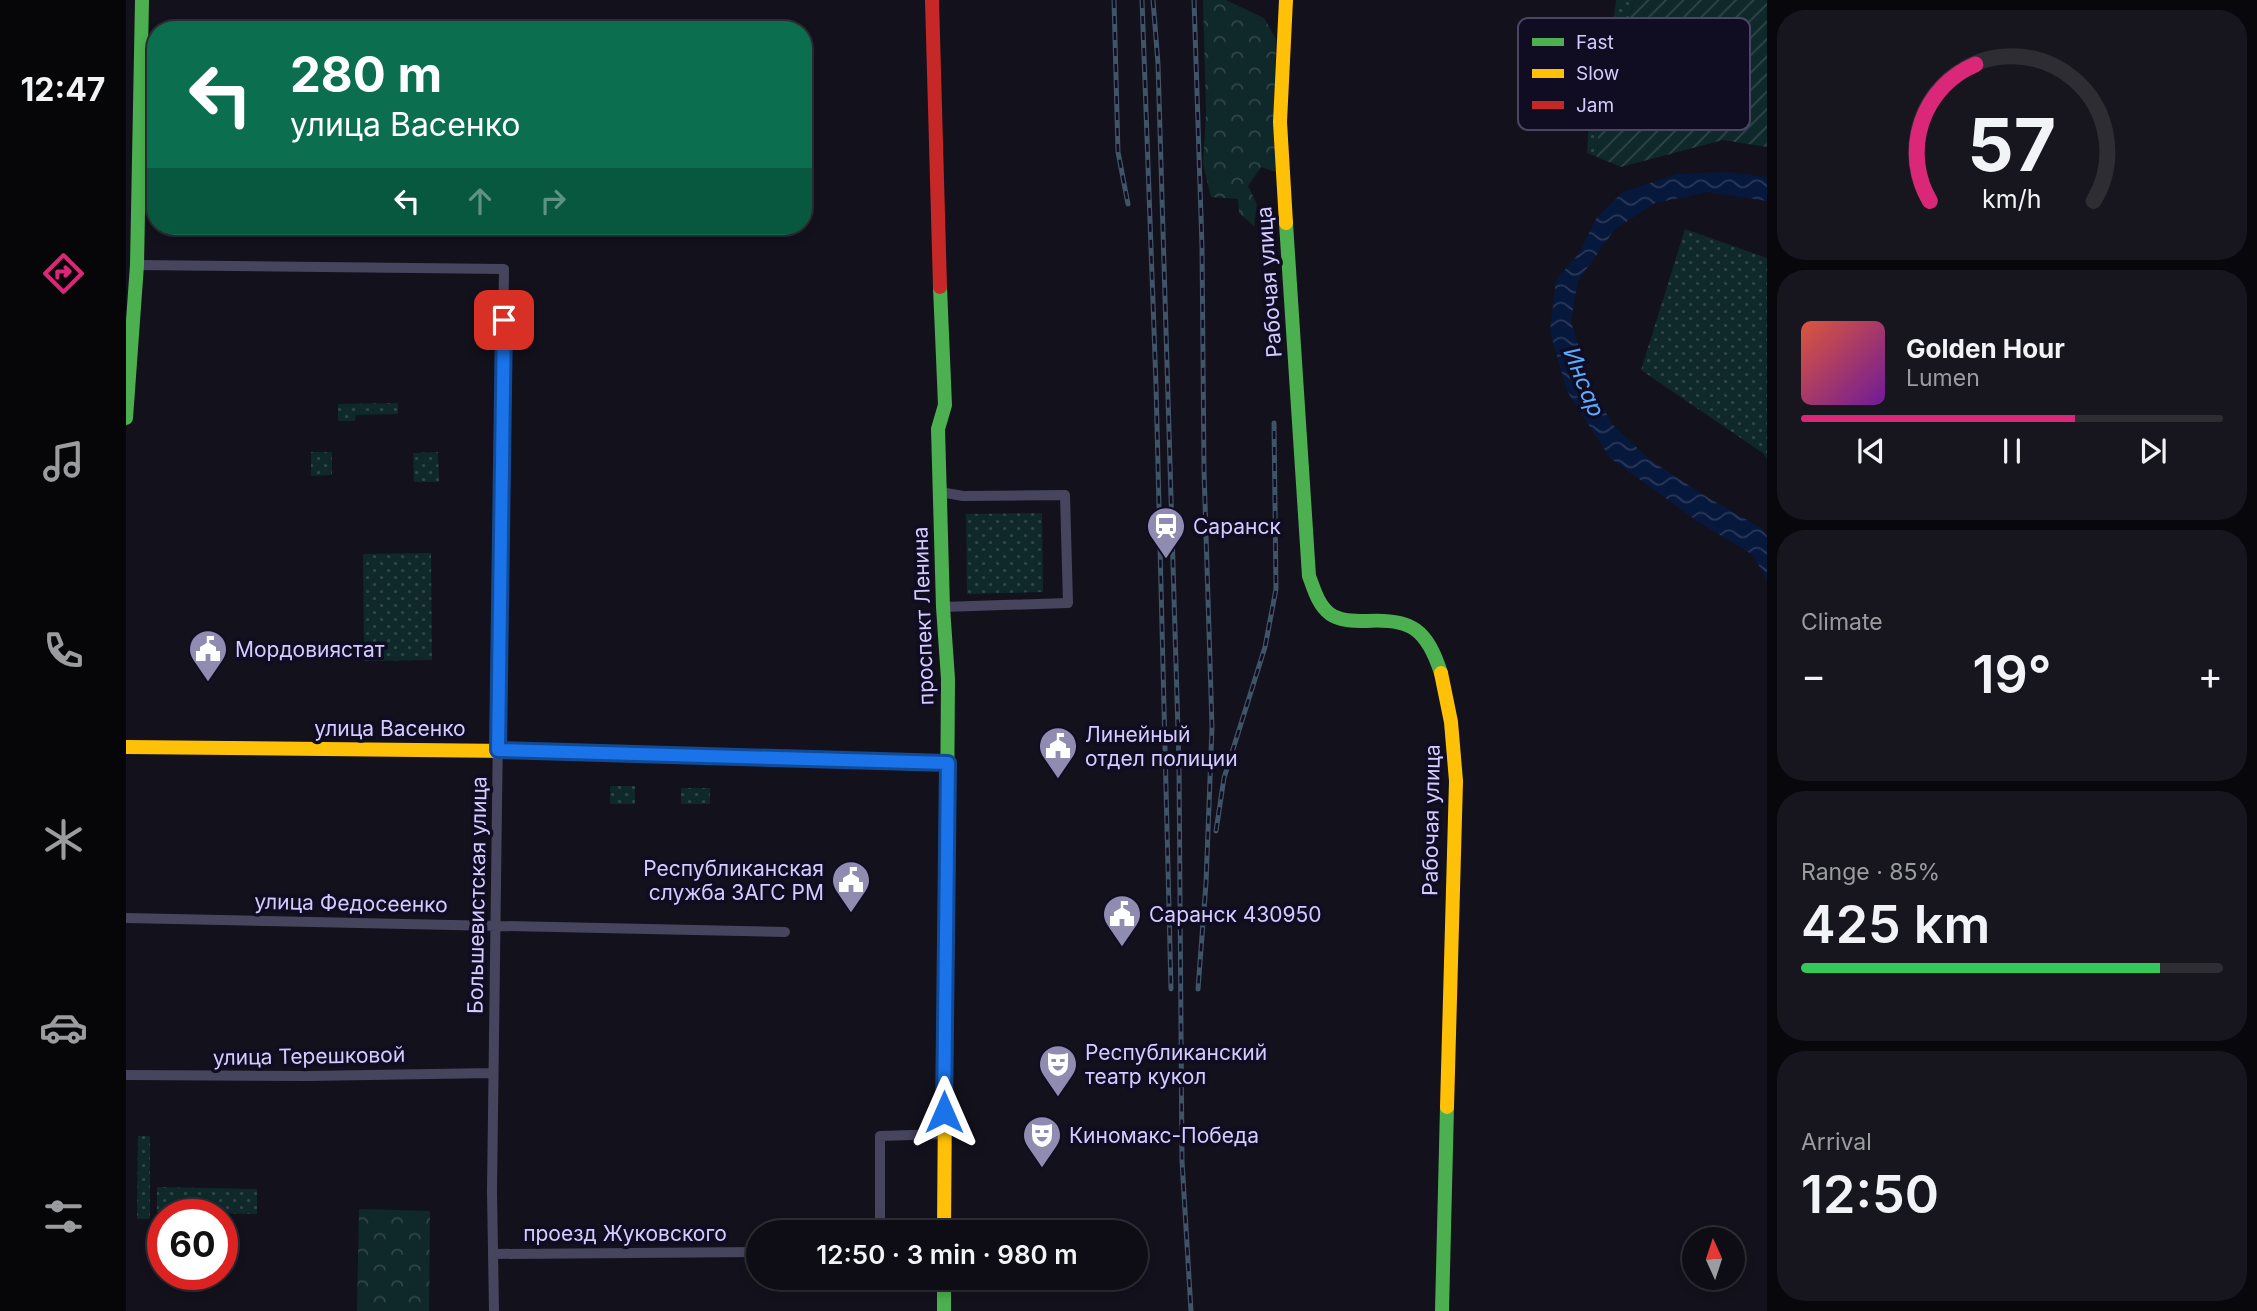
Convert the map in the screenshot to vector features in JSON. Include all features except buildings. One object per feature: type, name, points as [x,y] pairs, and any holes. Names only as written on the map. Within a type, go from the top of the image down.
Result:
[{"type":"main road","points":[[126,418],[137,265],[142,0]]},
{"type":"main road","name":"проспект Ленина","points":[[932,0],[945,405],[938,429],[943,607],[948,679],[944,1220]]},
{"type":"main road","name":"Рабочая улица","points":[[1286,0],[1280,122],[1309,576],[1314,594],[1334,616],[1353,621],[1408,624],[1423,635],[1431,644],[1451,715],[1456,781],[1442,1311]]},
{"type":"main road","name":"улица Васенко","points":[[126,747],[498,750],[948,763]]},
{"type":"main road","points":[[944,1290],[944,1311]]},
{"type":"street","name":"Большевистская улица","points":[[137,265],[505,269],[493,1073],[494,1311]]},
{"type":"street","points":[[940,492],[963,496],[1065,495],[1068,603],[943,607]]},
{"type":"street","name":"улица Федосеенко","points":[[126,918],[785,932]]},
{"type":"street","name":"улица Терешковой","points":[[126,1075],[493,1073]]},
{"type":"street","points":[[880,1220],[880,1136],[944,1134]]},
{"type":"street","name":"проезд Жуковского","points":[[493,1254],[746,1252]]},
{"type":"green space","points":[[1203,0],[1226,0],[1264,18],[1276,39],[1276,172],[1261,167],[1248,186],[1257,204],[1254,226],[1239,213],[1238,199],[1211,197],[1203,164],[1206,114]]},
{"type":"green space","points":[[1616,0],[1635,0],[1629,18],[1614,18]]},
{"type":"green space","points":[[1635,0],[1767,0],[1767,147],[1723,140],[1621,167],[1597,157],[1598,130],[1750,130],[1750,18],[1629,18]]},
{"type":"green space","points":[[1588,130],[1598,130],[1597,157],[1587,153]]},
{"type":"green space","points":[[1685,229],[1767,258],[1767,459],[1764,454],[1641,370]]},
{"type":"green space","points":[[398,403],[398,414],[356,415],[355,421],[338,421],[338,404]]},
{"type":"green space","points":[[311,452],[332,452],[332,475],[311,476]]},
{"type":"green space","points":[[438,452],[439,482],[414,482],[413,453]]},
{"type":"green space","points":[[1042,513],[1043,592],[967,594],[966,514]]},
{"type":"green space","points":[[431,553],[432,660],[364,661],[363,554]]},
{"type":"green space","points":[[610,786],[635,786],[635,804],[610,804]]},
{"type":"green space","points":[[681,788],[710,788],[710,804],[681,804]]},
{"type":"green space","points":[[138,1136],[150,1136],[150,1199],[147,1199],[147,1219],[137,1219]]},
{"type":"green space","points":[[157,1187],[257,1189],[257,1214],[238,1214],[238,1199],[157,1199]]},
{"type":"green space","points":[[359,1209],[430,1211],[429,1311],[357,1311]]},
{"type":"water","name":"Инсар","points":[[1726,172],[1767,177],[1767,201],[1708,192],[1655,203],[1615,229],[1578,281],[1571,322],[1587,373],[1611,423],[1649,459],[1761,528],[1767,536],[1767,580],[1753,555],[1700,523],[1610,458],[1567,391],[1550,331],[1556,280],[1579,253],[1597,217],[1623,192],[1677,174]]},
{"type":"railway","points":[[1114,0],[1118,152],[1128,204]]},
{"type":"railway","points":[[1142,0],[1156,385],[1171,989]]},
{"type":"railway","points":[[1153,0],[1158,64],[1179,764],[1182,1161],[1191,1311]]},
{"type":"railway","points":[[1194,0],[1212,727],[1206,883],[1198,989]]},
{"type":"railway","points":[[1216,831],[1224,778],[1265,647],[1276,589],[1274,423]]},
{"type":"traffic: fast","points":[[126,418],[137,265],[142,0]]},
{"type":"traffic: fast","points":[[1286,223],[1309,576],[1319,601],[1334,616],[1352,621],[1395,622],[1415,630],[1430,646],[1441,673]]},
{"type":"traffic: fast","points":[[940,287],[945,405],[938,429],[943,607],[948,679],[946,962]]},
{"type":"traffic: fast","points":[[511,751],[948,763]]},
{"type":"traffic: fast","points":[[1442,1311],[1447,1107]]},
{"type":"traffic: fast","points":[[944,1290],[944,1311]]},
{"type":"traffic: slow","points":[[1286,0],[1280,122],[1286,223]]},
{"type":"traffic: slow","points":[[1441,673],[1451,722],[1456,781],[1447,1107]]},
{"type":"traffic: slow","points":[[126,747],[511,751]]},
{"type":"traffic: slow","points":[[944,1220],[946,962]]},
{"type":"traffic: jam","points":[[932,0],[940,287]]},
{"type":"place","name":"Саранск","points":[[1166,560]]},
{"type":"place","name":"Мордовиястат","points":[[208,683]]},
{"type":"place","name":"Линейный отдел полиции","points":[[1058,780]]},
{"type":"place","name":"Республиканская служба ЗАГС РМ","points":[[851,914]]},
{"type":"place","name":"Саранск 430950","points":[[1122,948]]},
{"type":"place","name":"Республиканский театр кукол","points":[[1058,1098]]},
{"type":"place","name":"Киномакс-Победа","points":[[1042,1169]]},
{"type":"route","points":[[504,320],[498,750],[948,763],[944,1112]]}]
